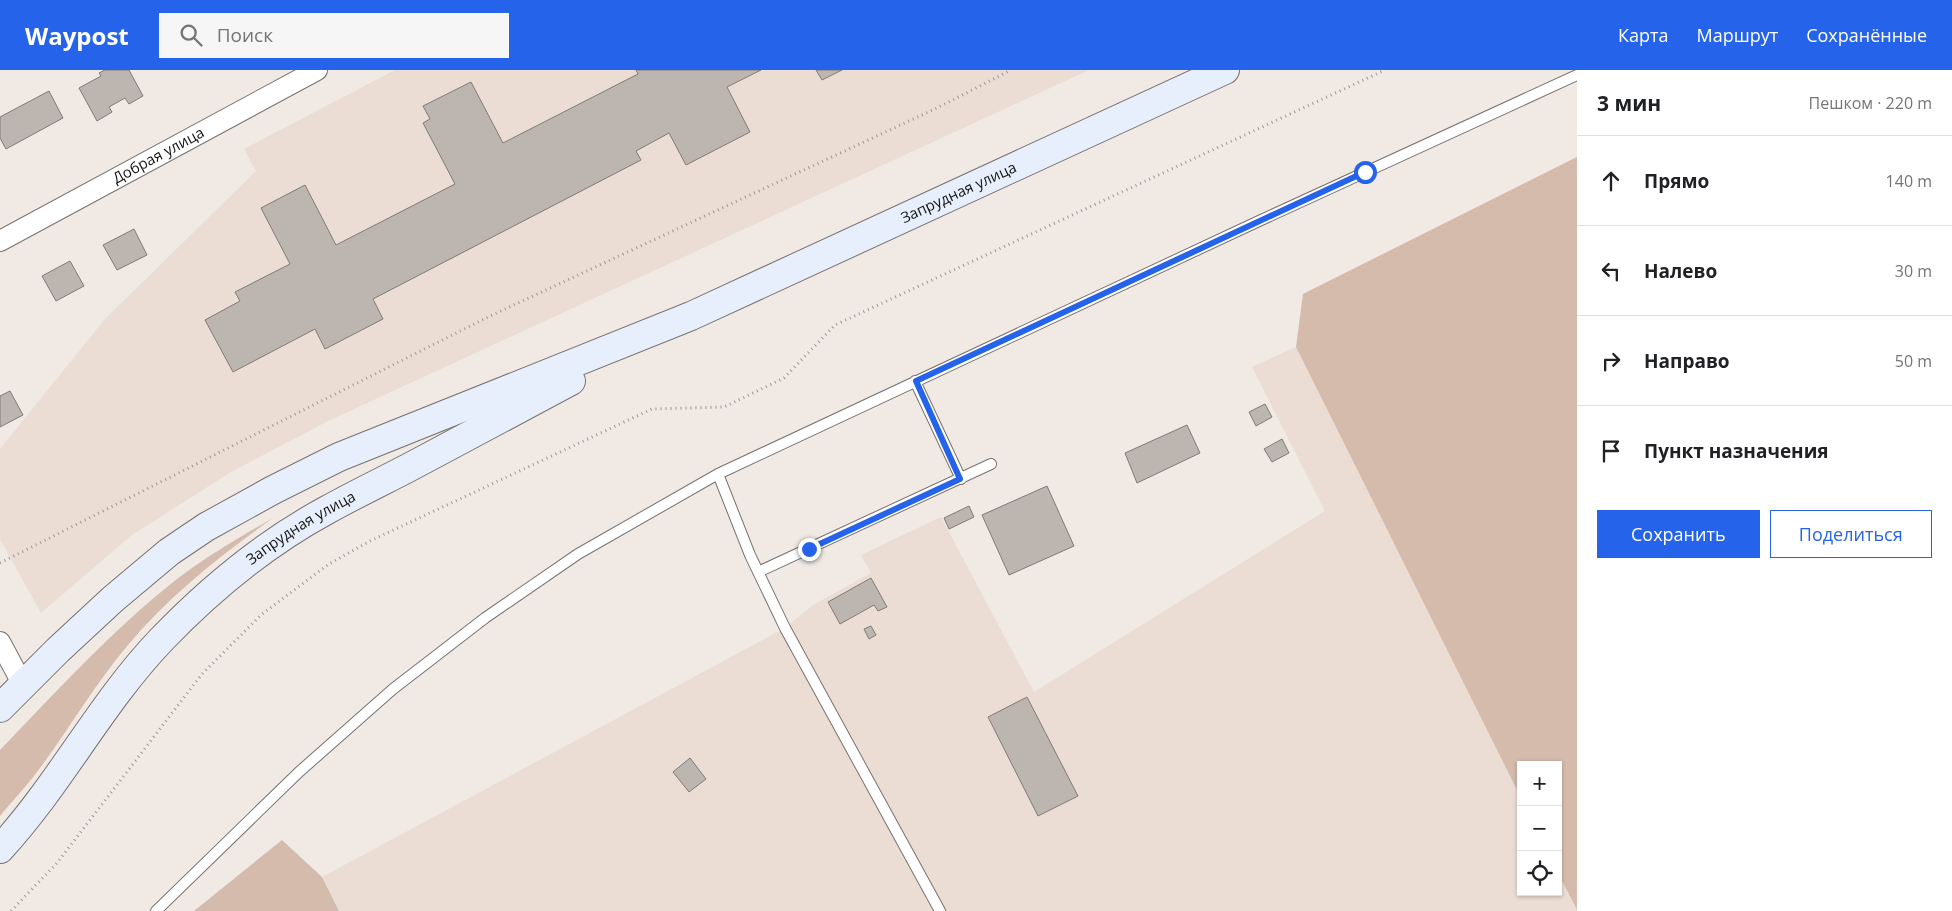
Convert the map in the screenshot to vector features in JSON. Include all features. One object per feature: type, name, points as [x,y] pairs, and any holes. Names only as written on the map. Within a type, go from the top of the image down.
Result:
[{"type":"main road","name":"Запрудная улица","points":[[0,708],[58,650],[148,569],[206,527],[241,507],[339,457],[691,316],[1225,70]]},
{"type":"main road","name":"Запрудная улица","points":[[0,849],[54,783],[98,717],[138,667],[185,616],[266,548],[327,510],[691,316]]},
{"type":"street","name":"Добрая улица","points":[[0,241],[317,70]]},
{"type":"street","points":[[0,642],[23,685]]},
{"type":"lane","points":[[156,911],[300,772],[393,689],[485,618],[578,554],[718,474],[1259,220],[1577,75]]},
{"type":"lane","points":[[916,381],[960,479]]},
{"type":"lane","points":[[758,572],[991,464]]},
{"type":"lane","points":[[718,474],[758,572],[785,628],[940,911]]},
{"type":"path","points":[[0,563],[488,317],[937,108],[1011,70]]},
{"type":"path","points":[[11,911],[57,863],[202,674],[261,616],[330,564],[370,541],[652,409],[724,407],[784,378],[836,325],[1385,70]]},
{"type":"shaded area","points":[[395,70],[1089,70],[328,421],[231,472],[132,535],[41,613],[0,539],[0,449],[105,319],[256,171],[244,149]]},
{"type":"shaded area","points":[[1577,157],[1577,910],[1562,881],[1562,761],[1517,761],[1517,790],[1296,347],[1303,294]]},
{"type":"shaded area","points":[[1296,347],[1517,790],[1517,896],[1562,896],[1562,881],[1577,911],[339,911],[322,877],[785,628],[813,605],[871,573],[861,555],[941,517],[1034,692],[1325,511],[1252,367]]},
{"type":"shaded area","points":[[273,518],[196,577],[144,627],[104,676],[37,772],[0,816],[0,750],[85,662],[153,599],[200,562]]},
{"type":"shaded area","points":[[282,840],[322,877],[339,911],[194,911]]},
{"type":"building","points":[[105,70],[129,70],[143,96],[129,104],[125,98],[109,107],[112,112],[97,121],[79,88],[101,76],[99,73]]},
{"type":"building","points":[[636,70],[761,70],[727,87],[750,132],[686,165],[669,133],[636,151],[641,160],[373,299],[383,319],[325,349],[315,329],[233,372],[205,320],[240,301],[235,292],[290,264],[261,208],[305,185],[336,245],[455,184],[423,123],[430,119],[423,106],[471,82],[503,143],[638,74]]},
{"type":"building","points":[[816,70],[842,70],[822,80]]},
{"type":"building","points":[[49,91],[63,118],[6,149],[0,138],[0,117]]},
{"type":"building","points":[[134,229],[147,255],[117,270],[103,245]]},
{"type":"building","points":[[70,261],[84,286],[56,301],[42,276]]},
{"type":"building","points":[[10,391],[23,415],[0,427],[0,396]]},
{"type":"building","points":[[1265,404],[1272,417],[1256,426],[1249,412]]},
{"type":"building","points":[[1187,425],[1200,453],[1137,483],[1125,453]]},
{"type":"building","points":[[1282,439],[1289,453],[1272,462],[1264,449]]},
{"type":"building","points":[[1047,486],[1074,546],[1009,575],[982,515]]},
{"type":"building","points":[[969,506],[974,517],[949,529],[944,518]]},
{"type":"building","points":[[871,578],[887,607],[878,611],[874,605],[840,624],[828,602]]},
{"type":"building","points":[[871,626],[876,635],[869,639],[864,629]]},
{"type":"building","points":[[1027,697],[1078,796],[1038,816],[988,717]]},
{"type":"building","points":[[690,758],[706,779],[689,792],[673,772]]},
{"type":"route","points":[[809,549],[960,479],[916,381],[1365,172]]}]
